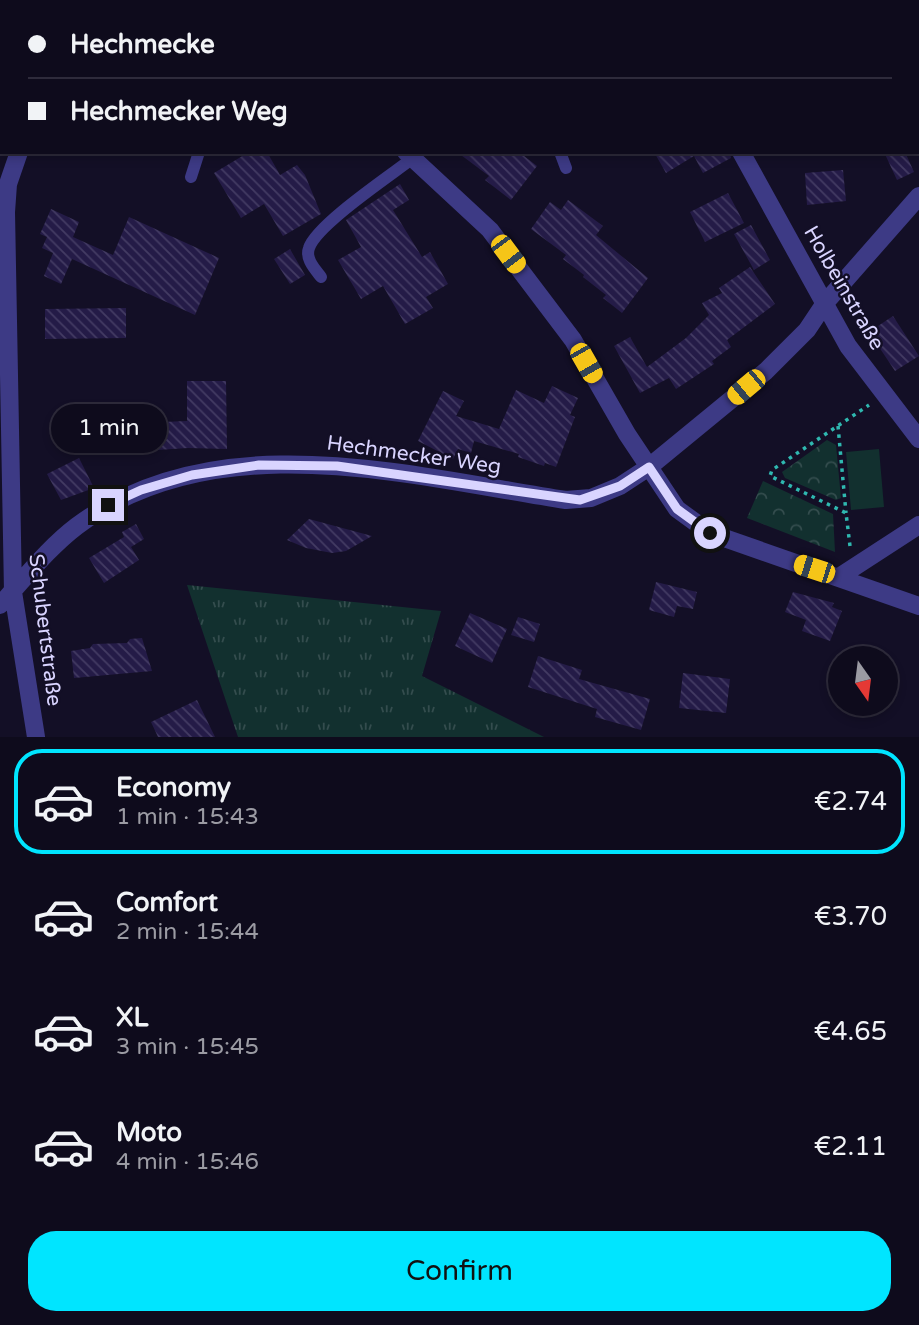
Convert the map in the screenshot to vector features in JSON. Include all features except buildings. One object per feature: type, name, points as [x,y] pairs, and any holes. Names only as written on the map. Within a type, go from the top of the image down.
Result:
[{"type":"street","name":"Schubertstraße","points":[[18,154],[4,179],[4,379],[12,592],[36,737]]},
{"type":"street","name":"Holbeinstraße","points":[[742,154],[848,346],[919,439]]},
{"type":"street","points":[[410,155],[496,238],[573,340],[677,509],[698,527],[846,572],[919,606]]},
{"type":"street","name":"Hechmecker Weg","points":[[0,605],[48,552],[77,526],[108,505],[141,490],[210,471],[294,463],[337,466],[580,500],[620,486],[649,467],[766,371],[807,330],[825,303],[919,196]]},
{"type":"street","points":[[846,572],[919,525]]},
{"type":"lane","points":[[191,177],[198,154]]},
{"type":"lane","points":[[561,154],[566,167]]},
{"type":"lane","points":[[321,277],[309,261],[308,248],[322,228],[410,155]]},
{"type":"path","points":[[846,513],[770,476],[772,470],[885,394]]},
{"type":"path","points":[[838,426],[846,513],[846,572]]},
{"type":"green space","points":[[827,440],[836,445],[841,498],[836,500],[785,478],[782,472]]},
{"type":"green space","points":[[879,449],[884,507],[851,510],[846,452]]},
{"type":"green space","points":[[763,481],[833,514],[835,552],[747,518]]},
{"type":"green space","points":[[187,585],[441,611],[422,676],[544,737],[238,737]]},
{"type":"route","points":[[108,505],[141,490],[192,475],[259,465],[294,463],[337,466],[566,500],[600,495],[620,486],[649,467],[677,509],[698,527],[710,533]]}]
